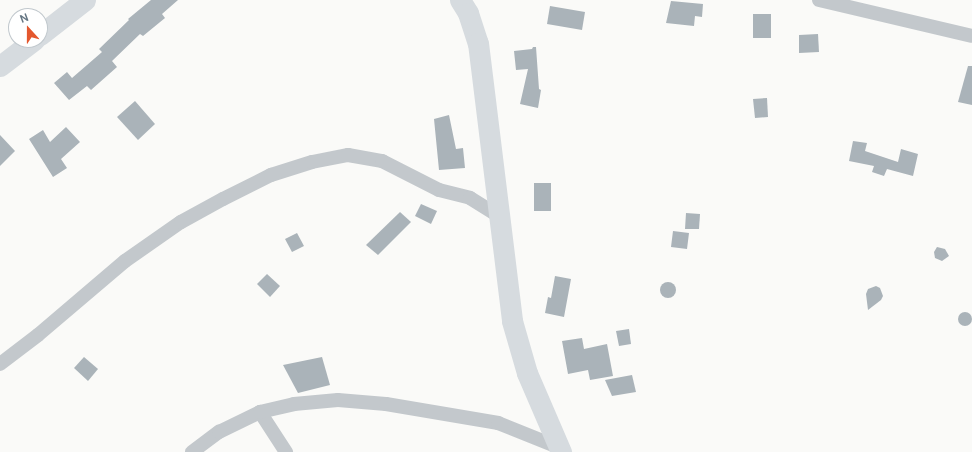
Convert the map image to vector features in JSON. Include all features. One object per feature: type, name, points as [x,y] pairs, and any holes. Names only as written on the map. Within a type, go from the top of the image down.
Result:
[{"type":"main road","points":[[48,29],[85,0]]},
{"type":"main road","points":[[460,0],[468,13],[478,43],[512,321],[527,373],[560,449]]},
{"type":"main road","points":[[0,66],[24,48]]},
{"type":"street","points":[[819,0],[972,36]]},
{"type":"street","points":[[0,364],[38,335],[124,261],[181,222],[271,175],[312,162],[348,155],[382,161],[439,190],[470,198],[499,216]]},
{"type":"street","points":[[192,452],[219,432],[260,412],[294,404],[338,400],[386,404],[498,423],[560,449]]},
{"type":"street","points":[[260,412],[286,452]]},
{"type":"building","points":[[151,0],[178,0],[162,14],[165,18],[143,36],[140,34],[112,61],[117,67],[91,90],[87,86],[69,100],[54,83],[67,72],[72,78],[102,52],[99,49],[129,20],[128,19]]},
{"type":"building","points":[[671,1],[703,4],[702,17],[695,16],[694,26],[666,23]]},
{"type":"building","points":[[550,6],[585,12],[582,30],[547,24]]},
{"type":"building","points":[[753,14],[771,14],[771,38],[753,38]]},
{"type":"building","points":[[818,34],[819,52],[799,53],[799,35]]},
{"type":"building","points":[[533,47],[536,47],[539,89],[541,90],[538,108],[520,104],[528,69],[516,70],[514,51],[532,49]]},
{"type":"building","points":[[968,66],[972,66],[972,105],[958,102]]},
{"type":"building","points":[[767,98],[768,117],[755,118],[753,99]]},
{"type":"building","points":[[135,101],[155,124],[138,140],[117,117]]},
{"type":"building","points":[[449,115],[456,149],[463,148],[465,168],[439,170],[434,119]]},
{"type":"building","points":[[66,127],[80,142],[61,159],[67,168],[53,177],[29,139],[43,130],[50,142]]},
{"type":"building","points":[[0,135],[15,151],[0,166]]},
{"type":"building","points":[[853,141],[867,143],[865,151],[898,162],[901,149],[918,154],[913,176],[887,169],[884,176],[872,172],[874,166],[849,161]]},
{"type":"building","points":[[534,183],[551,183],[551,211],[534,211]]},
{"type":"building","points":[[421,204],[437,211],[431,224],[415,216]]},
{"type":"building","points":[[400,212],[411,222],[378,255],[366,245]]},
{"type":"building","points":[[686,213],[700,214],[699,229],[685,229]]},
{"type":"building","points":[[673,231],[689,233],[687,249],[671,247]]},
{"type":"building","points":[[297,233],[304,246],[292,252],[285,239]]},
{"type":"building","points":[[937,247],[945,249],[949,256],[942,261],[935,258],[934,252]]},
{"type":"building","points":[[267,274],[280,286],[270,297],[257,284]]},
{"type":"building","points":[[555,276],[571,279],[564,317],[545,313],[548,297],[551,298]]},
{"type":"building","points":[[668,282],[675,287],[676,290],[671,297],[668,298],[661,293],[660,290],[665,283]]},
{"type":"building","points":[[876,286],[880,288],[883,296],[881,300],[868,310],[866,294],[868,289]]},
{"type":"building","points":[[965,312],[970,314],[972,319],[970,324],[965,326],[960,324],[958,319],[960,314]]},
{"type":"building","points":[[629,329],[631,344],[619,346],[616,331]]},
{"type":"building","points":[[582,338],[584,349],[607,344],[613,376],[590,380],[588,370],[568,374],[562,341]]},
{"type":"building","points":[[84,357],[98,369],[88,381],[74,368]]},
{"type":"building","points":[[322,357],[330,385],[298,393],[283,365]]},
{"type":"building","points":[[632,375],[636,392],[612,396],[605,380]]}]
